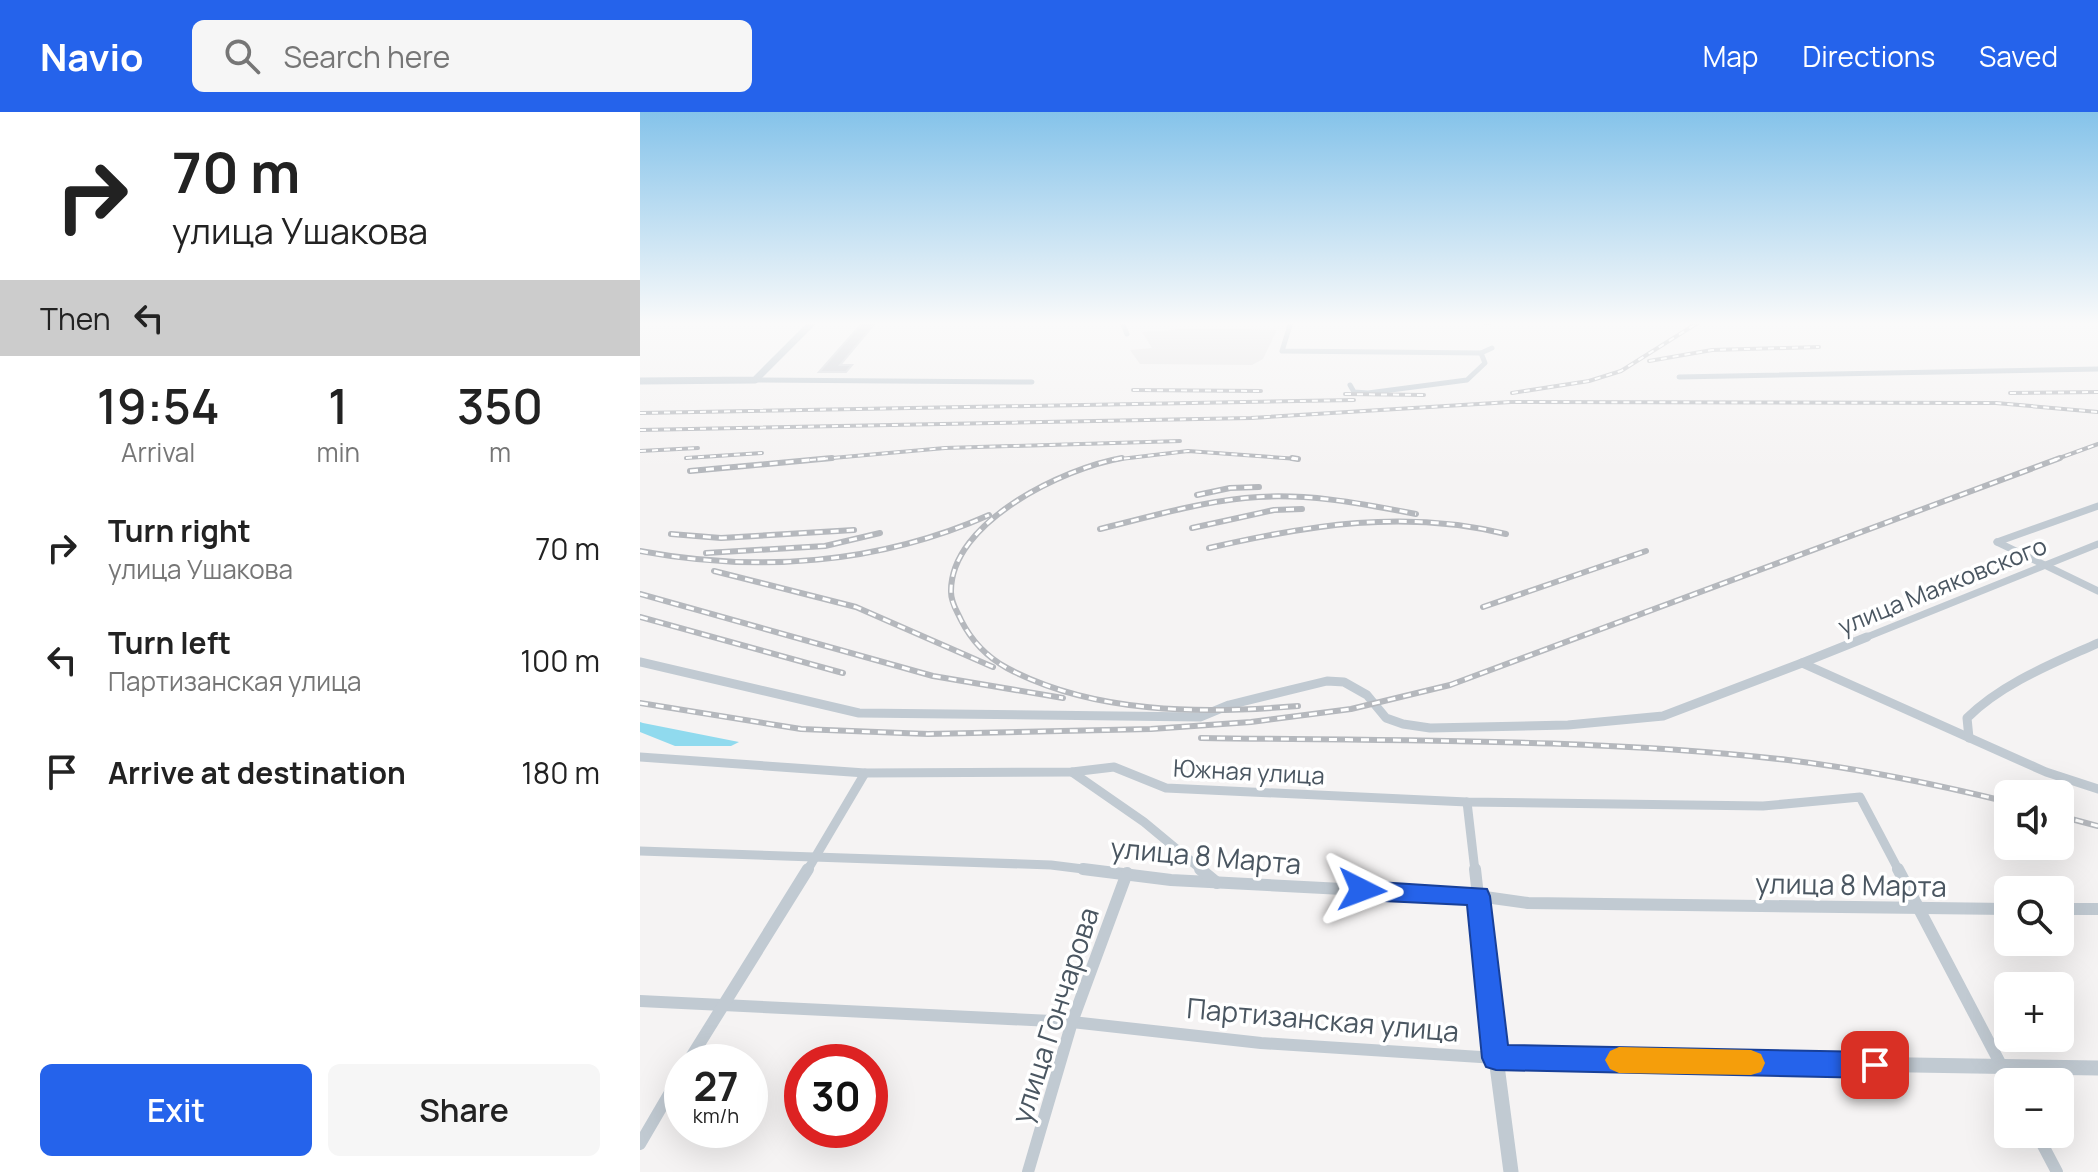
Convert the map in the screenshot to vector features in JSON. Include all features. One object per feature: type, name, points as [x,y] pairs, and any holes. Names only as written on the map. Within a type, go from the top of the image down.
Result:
[{"type":"street","points":[[755,380],[764,371]]},
{"type":"street","points":[[1350,385],[1354,392],[1368,393],[1467,380],[1476,371]]},
{"type":"street","points":[[1679,377],[1969,371]]},
{"type":"street","points":[[640,381],[1032,382]]},
{"type":"street","points":[[2098,506],[1997,542],[2098,591]]},
{"type":"street","name":"улица Маяковского","points":[[640,662],[859,713],[1200,717],[1229,705],[1327,681],[1344,682],[1367,695],[1386,718],[1403,724],[1430,728],[1568,725],[1663,716],[2098,544]]},
{"type":"street","points":[[1969,738],[1967,718],[1978,707],[2044,667],[2098,643]]},
{"type":"street","points":[[1802,663],[2046,772],[2098,789]]},
{"type":"street","name":"Южная улица","points":[[640,757],[865,773],[1072,772],[1114,767],[1166,788],[1467,802],[1763,806],[1860,797],[1920,909]]},
{"type":"street","points":[[1072,772],[1144,822],[1217,883]]},
{"type":"street","points":[[699,1044],[817,859],[865,773]]},
{"type":"street","points":[[1467,802],[1511,1172]]},
{"type":"street","name":"улица 8 Марта","points":[[640,851],[1051,865],[1217,883],[1478,896],[1499,901],[1556,904],[1994,909]]},
{"type":"street","name":"улица Гончарова","points":[[1028,1172],[1072,1022],[1127,873]]},
{"type":"street","points":[[1920,909],[2002,1068]]},
{"type":"street","points":[[2074,909],[2098,909]]},
{"type":"street","name":"Партизанская улица","points":[[640,1001],[1072,1022],[1261,1043],[1496,1058],[1994,1075]]},
{"type":"street","name":"Партизанская улица","points":[[2074,1070],[2098,1068]]},
{"type":"street","points":[[640,1144],[664,1103]]},
{"type":"street","points":[[2044,1148],[2057,1172]]},
{"type":"water","points":[[640,722],[739,742],[731,746],[675,746],[640,732]]},
{"type":"railway","points":[[1512,393],[1589,381],[1620,371]]},
{"type":"railway","points":[[1133,390],[1261,391]]},
{"type":"railway","points":[[2010,393],[2098,392]]},
{"type":"railway","points":[[1345,394],[1424,395]]},
{"type":"railway","points":[[640,413],[1354,400]]},
{"type":"railway","points":[[640,430],[1251,418],[1511,402],[1996,403],[2098,412]]},
{"type":"railway","points":[[815,460],[945,448],[1180,441]]},
{"type":"railway","points":[[2054,460],[2098,444]]},
{"type":"railway","points":[[640,451],[698,448]]},
{"type":"railway","points":[[1116,460],[1188,451],[1298,459],[1292,458]]},
{"type":"railway","points":[[686,458],[762,453]]},
{"type":"railway","points":[[815,460],[832,458]]},
{"type":"railway","points":[[1116,460],[1122,458]]},
{"type":"railway","points":[[640,703],[801,729],[928,734],[1151,729],[1251,722],[1351,709],[1450,685],[2060,458]]},
{"type":"railway","points":[[810,460],[815,460]]},
{"type":"railway","points":[[690,471],[815,460]]},
{"type":"railway","points":[[1116,460],[1071,473],[1042,486],[989,521],[969,543],[956,567],[951,592],[954,607],[970,634],[986,653],[1007,668],[1041,683],[1112,702],[1187,710],[1298,706]]},
{"type":"railway","points":[[1197,495],[1230,488],[1259,487]]},
{"type":"railway","points":[[1100,529],[1208,503],[1266,497],[1331,500],[1416,514]]},
{"type":"railway","points":[[1192,528],[1274,510],[1302,509]]},
{"type":"railway","points":[[640,551],[729,562],[818,560],[905,544],[989,515]]},
{"type":"railway","points":[[1209,548],[1320,527],[1394,521],[1468,526],[1506,534]]},
{"type":"railway","points":[[671,534],[721,538],[854,530]]},
{"type":"railway","points":[[706,553],[825,546],[880,533]]},
{"type":"railway","points":[[1483,607],[1646,551]]},
{"type":"railway","points":[[714,571],[856,607],[993,667]]},
{"type":"railway","points":[[640,594],[933,676],[1063,698]]},
{"type":"railway","points":[[640,617],[843,673]]},
{"type":"railway","points":[[1201,738],[1568,744],[1715,753],[1843,768],[1994,799]]},
{"type":"railway","points":[[2074,820],[2098,826]]},
{"type":"slow traffic","points":[[1619,1060],[1751,1063]]},
{"type":"route","points":[[1362,890],[1478,896],[1496,1058],[1875,1065]]}]
